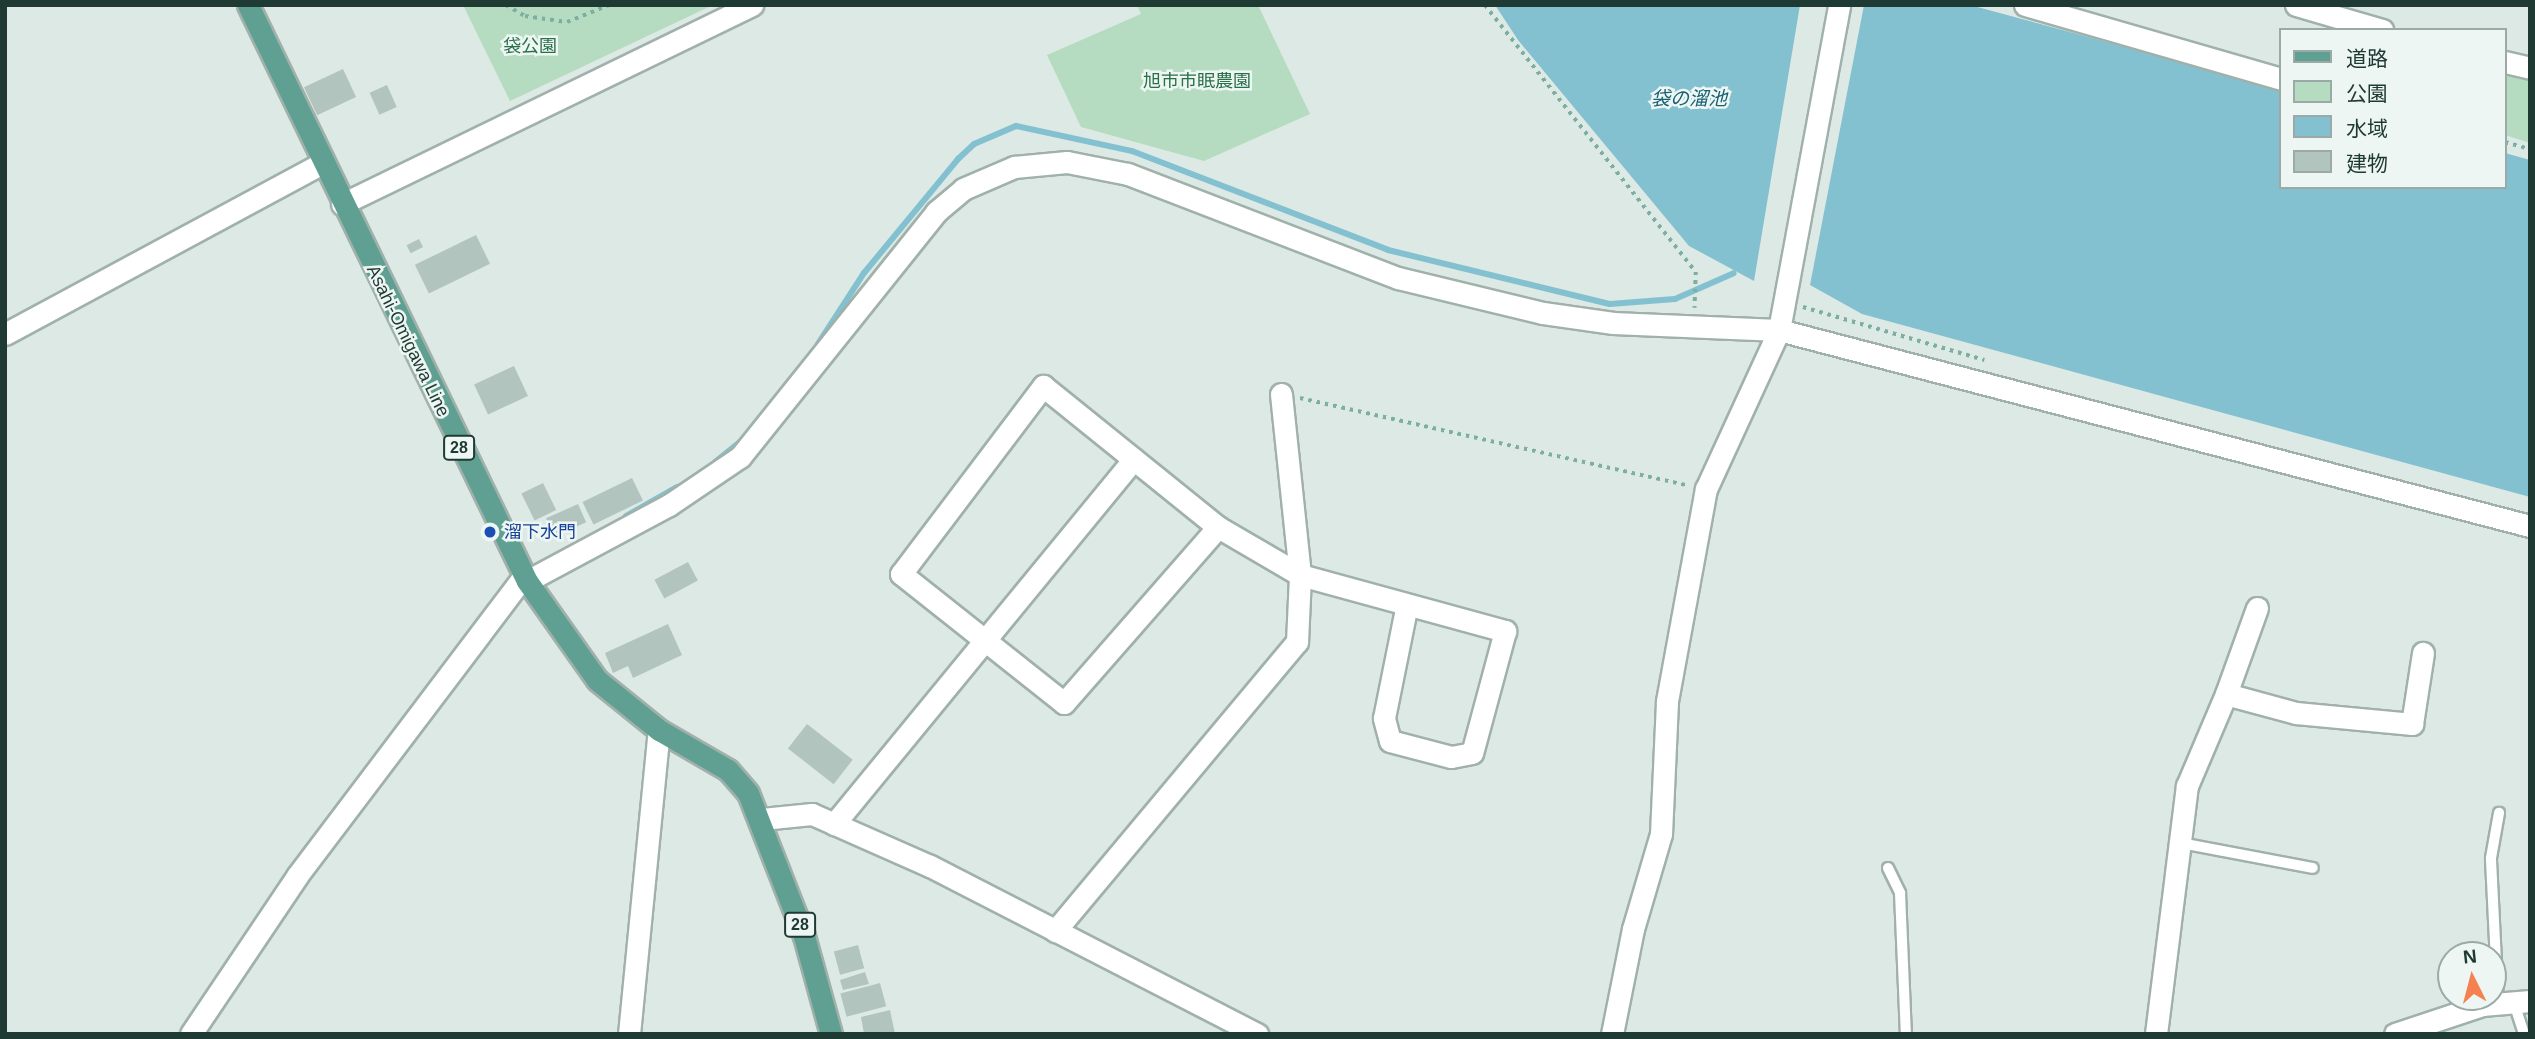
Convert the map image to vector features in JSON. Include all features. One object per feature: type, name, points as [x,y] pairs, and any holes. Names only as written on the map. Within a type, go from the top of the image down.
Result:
[{"type":"main road","name":"Asahi-Omigawa Line","points":[[248,5],[322,163],[526,578],[597,680],[659,730],[728,770],[762,819],[804,936],[831,1034]]},
{"type":"street","points":[[342,204],[752,5]]},
{"type":"street","points":[[1612,1034],[1630,940],[1661,834],[1667,701],[1706,489],[1779,330],[1839,5]]},
{"type":"street","points":[[2025,5],[2280,79]]},
{"type":"street","points":[[2296,5],[2369,28]]},
{"type":"street","points":[[2507,62],[2530,68]]},
{"type":"street","points":[[5,334],[322,163]]},
{"type":"street","points":[[191,1034],[297,876],[526,578],[668,505],[740,457],[936,212],[962,189],[1014,167],[1097,164],[1398,278],[1543,313],[1695,328],[1779,330],[2530,526]]},
{"type":"street","points":[[1219,527],[1064,703],[986,638],[901,574],[1042,386],[1219,527],[1300,575],[1406,609],[1505,631],[1472,753],[1451,757],[1390,741],[1384,718],[1406,609]]},
{"type":"street","points":[[1055,931],[1297,642],[1300,575],[1281,394]]},
{"type":"street","points":[[834,824],[1134,459]]},
{"type":"street","points":[[2156,1034],[2187,786],[2226,694],[2257,608]]},
{"type":"street","points":[[2226,694],[2296,713],[2412,724],[2423,653]]},
{"type":"street","points":[[629,1034],[659,730]]},
{"type":"street","points":[[762,819],[795,812],[834,824],[1055,931],[1257,1034]]},
{"type":"street","points":[[2395,1034],[2420,1031],[2513,1001]]},
{"type":"lane","points":[[2499,813],[2491,858],[2513,1001],[2524,1034]]},
{"type":"lane","points":[[2181,843],[2313,868]]},
{"type":"lane","points":[[1888,868],[1900,893],[1906,1034]]},
{"type":"path","points":[[506,5],[526,16],[567,22],[609,5]]},
{"type":"path","points":[[1485,5],[1696,272],[1695,328]]},
{"type":"path","points":[[2507,143],[2530,149]]},
{"type":"path","points":[[1797,306],[1992,362]]},
{"type":"path","points":[[1281,394],[1706,489]]},
{"type":"green space","name":"袋公園","points":[[463,5],[713,5],[510,101]]},
{"type":"green space","name":"旭市市眠農園","points":[[1137,5],[1258,5],[1310,114],[1204,161],[1081,127],[1047,55],[1141,14]]},
{"type":"green space","points":[[2507,70],[2530,76],[2530,143],[2507,136]]},
{"type":"water","name":"袋の溜池","points":[[1495,5],[1800,5],[1754,281],[1689,246],[1518,40]]},
{"type":"water","points":[[1864,5],[1970,5],[2280,89],[2280,189],[2507,189],[2507,154],[2530,160],[2530,497],[1862,314],[1810,285]]},
{"type":"building","points":[[343,69],[356,97],[317,115],[304,87]]},
{"type":"building","points":[[387,85],[397,107],[379,115],[370,93]]},
{"type":"building","points":[[476,235],[490,264],[429,294],[415,265]]},
{"type":"building","points":[[419,239],[423,247],[411,253],[407,245]]},
{"type":"building","points":[[514,366],[528,396],[488,415],[474,385]]},
{"type":"building","points":[[632,478],[643,500],[594,525],[583,502]]},
{"type":"building","points":[[543,483],[556,510],[535,520],[521,494]]},
{"type":"building","points":[[578,504],[586,522],[554,537],[546,518]]},
{"type":"building","points":[[688,562],[698,581],[664,598],[654,580]]},
{"type":"building","points":[[668,624],[682,655],[633,678],[628,666],[613,673],[605,653]]},
{"type":"building","points":[[807,724],[853,760],[834,784],[788,748]]},
{"type":"building","points":[[858,945],[864,968],[840,975],[834,951]]},
{"type":"building","points":[[865,972],[869,984],[843,990],[840,980]]},
{"type":"building","points":[[880,983],[886,1006],[847,1017],[840,994]]},
{"type":"building","points":[[890,1010],[895,1034],[864,1034],[861,1017]]},
{"type":"waterway","points":[[818,344],[864,273],[958,159],[974,144],[1016,126],[1132,151],[1388,250],[1610,304],[1675,299],[1734,273]]},
{"type":"waterway","points":[[715,462],[742,440]]},
{"type":"waterway","points":[[626,516],[677,487]]},
{"type":"place","name":"溜下水門","points":[[490,532]]}]
